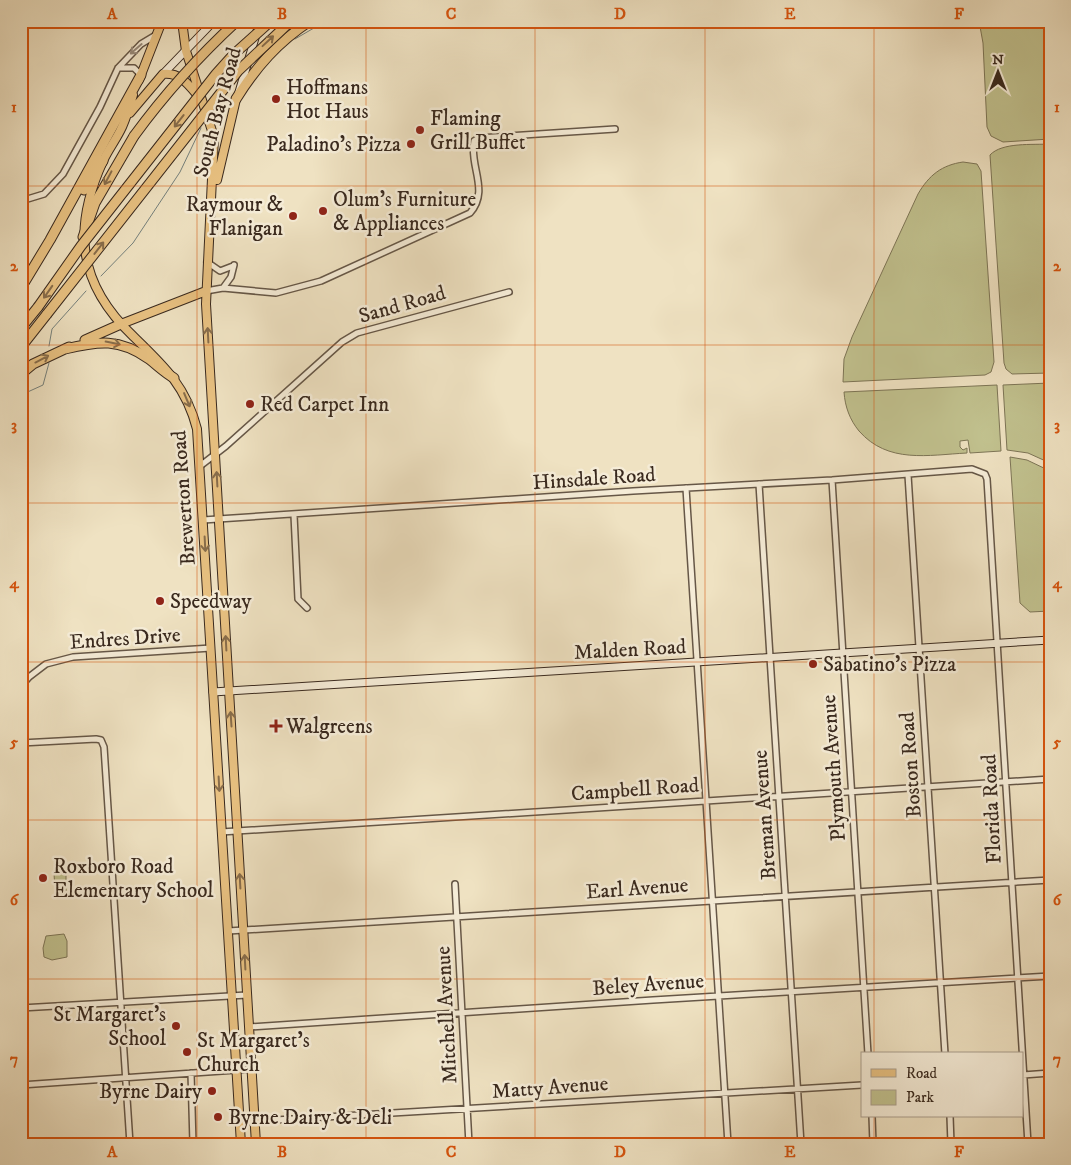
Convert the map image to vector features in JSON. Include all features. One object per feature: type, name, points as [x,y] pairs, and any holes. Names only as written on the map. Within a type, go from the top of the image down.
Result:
[{"type":"highway","points":[[83,237],[96,203],[134,136],[157,105],[214,42],[237,21]]},
{"type":"highway","points":[[21,328],[81,246],[216,74],[234,54],[271,21]]},
{"type":"highway","points":[[21,347],[238,71],[292,21]]},
{"type":"highway","points":[[236,99],[257,67],[285,39],[310,21]]},
{"type":"highway","points":[[21,288],[50,240],[141,75]]},
{"type":"highway","points":[[50,240],[103,161]]},
{"type":"highway","points":[[21,374],[34,364],[65,348],[121,324]]},
{"type":"highway","points":[[65,348],[96,342],[110,342],[134,350],[174,378]]},
{"type":"main road","name":"Brewerton Road","points":[[162,21],[121,129],[103,161],[88,202],[83,237],[86,259],[93,283],[108,310],[174,378],[192,412],[198,434],[241,1144]]},
{"type":"main road","name":"Brewerton Road","points":[[182,21],[186,51],[213,128],[215,145],[206,291],[256,1144]]},
{"type":"main road","name":"South Bay Road","points":[[121,129],[133,109],[163,74]]},
{"type":"main road","points":[[163,74],[178,77],[186,82],[204,102]]},
{"type":"main road","name":"South Bay Road","points":[[210,212],[236,99]]},
{"type":"main road","points":[[121,324],[206,291]]},
{"type":"street","name":"South Bay Road","points":[[163,74],[214,21]]},
{"type":"street","name":"South Bay Road","points":[[236,99],[260,21]]},
{"type":"street","points":[[21,201],[44,194],[63,174],[100,108],[118,68],[141,44],[151,36],[157,35]]},
{"type":"street","points":[[21,68],[21,84]]},
{"type":"street","points":[[118,68],[134,68],[141,75]]},
{"type":"street","points":[[206,291],[223,288],[276,293],[320,281],[470,213],[479,197],[478,173],[473,149],[474,141],[479,138],[615,129]]},
{"type":"street","points":[[207,262],[220,271],[234,265],[231,277],[223,288]]},
{"type":"street","name":"Sand Road","points":[[200,466],[342,342],[357,333],[509,292]]},
{"type":"street","name":"Hinsdale Road","points":[[204,520],[832,480],[972,469],[985,474]]},
{"type":"street","name":"Boston Road","points":[[908,474],[946,1052]]},
{"type":"street","name":"Florida Road","points":[[985,474],[987,479],[1022,1052]]},
{"type":"street","name":"Plymouth Avenue","points":[[832,480],[868,1052]]},
{"type":"street","name":"Breman Avenue","points":[[759,484],[801,1144]]},
{"type":"street","points":[[686,488],[728,1144]]},
{"type":"street","points":[[294,515],[298,599],[306,608]]},
{"type":"street","name":"Malden Road","points":[[213,692],[1050,640]]},
{"type":"street","name":"Endres Drive","points":[[21,686],[46,664],[73,657],[210,648]]},
{"type":"street","points":[[21,743],[96,739],[101,740],[104,747],[130,1144]]},
{"type":"street","name":"Campbell Road","points":[[222,832],[1050,779]]},
{"type":"street","name":"Earl Avenue","points":[[228,931],[857,890],[1050,880]]},
{"type":"street","name":"Mitchell Avenue","points":[[456,884],[456,916],[469,1144]]},
{"type":"street","name":"Beley Avenue","points":[[249,1027],[1050,976]]},
{"type":"street","points":[[21,1008],[247,995]]},
{"type":"street","points":[[21,1086],[251,1069]]},
{"type":"street","points":[[191,1073],[193,1144]]},
{"type":"street","points":[[1024,1075],[1050,1073]]},
{"type":"street","name":"Matty Avenue","points":[[240,1122],[861,1085]]},
{"type":"street","name":"Florida Road","points":[[1024,1089],[1028,1144]]},
{"type":"street","points":[[872,1118],[874,1144]]},
{"type":"street","points":[[950,1118],[951,1144]]},
{"type":"green space","points":[[979,21],[1050,21],[1050,139],[1003,142],[991,136],[987,127],[983,43]]},
{"type":"green space","points":[[1050,144],[1050,373],[1012,374],[1006,369],[1004,363],[990,155],[995,151],[1010,146]]},
{"type":"green space","points":[[963,162],[977,164],[981,171],[994,362],[991,372],[985,375],[843,382],[844,359],[852,337],[918,194],[927,181],[942,168]]},
{"type":"green space","points":[[1050,383],[1050,463],[1028,453],[1007,450],[1003,385]]},
{"type":"green space","points":[[997,385],[1001,451],[970,453],[968,440],[960,441],[960,447],[963,450],[967,448],[967,453],[923,456],[896,453],[870,442],[859,431],[848,413],[844,392]]},
{"type":"green space","points":[[1010,457],[1027,460],[1050,471],[1050,611],[1030,612],[1020,603]]},
{"type":"green space","points":[[66,872],[66,891],[55,891],[54,873]]},
{"type":"green space","points":[[64,934],[67,941],[67,957],[52,960],[44,957],[43,948],[46,936]]},
{"type":"waterway","points":[[295,39],[326,21]]},
{"type":"waterway","points":[[101,276],[133,243],[180,172],[201,128]]},
{"type":"waterway","points":[[49,346],[52,329],[86,291]]},
{"type":"waterway","points":[[21,395],[43,385],[49,363]]},
{"type":"place","name":"Hoffmans Hot Haus","points":[[276,99]]},
{"type":"place","name":"Flaming Grill Buffet","points":[[420,130]]},
{"type":"place","name":"Paladino's Pizza","points":[[411,144]]},
{"type":"place","name":"Olum's Furniture & Appliances","points":[[323,211]]},
{"type":"place","name":"Raymour & Flanigan","points":[[293,216]]},
{"type":"place","name":"Red Carpet Inn","points":[[250,404]]},
{"type":"place","name":"Speedway","points":[[160,601]]},
{"type":"place","name":"Sabatino's Pizza","points":[[813,664]]},
{"type":"place","name":"Walgreens","points":[[276,726]]},
{"type":"place","name":"Roxboro Road Elementary School","points":[[43,878]]},
{"type":"place","name":"St Margaret's School","points":[[176,1026]]},
{"type":"place","name":"St Margaret's Church","points":[[187,1052]]},
{"type":"place","name":"Byrne Dairy","points":[[212,1091]]},
{"type":"place","name":"Byrne Dairy & Deli","points":[[218,1117]]}]
